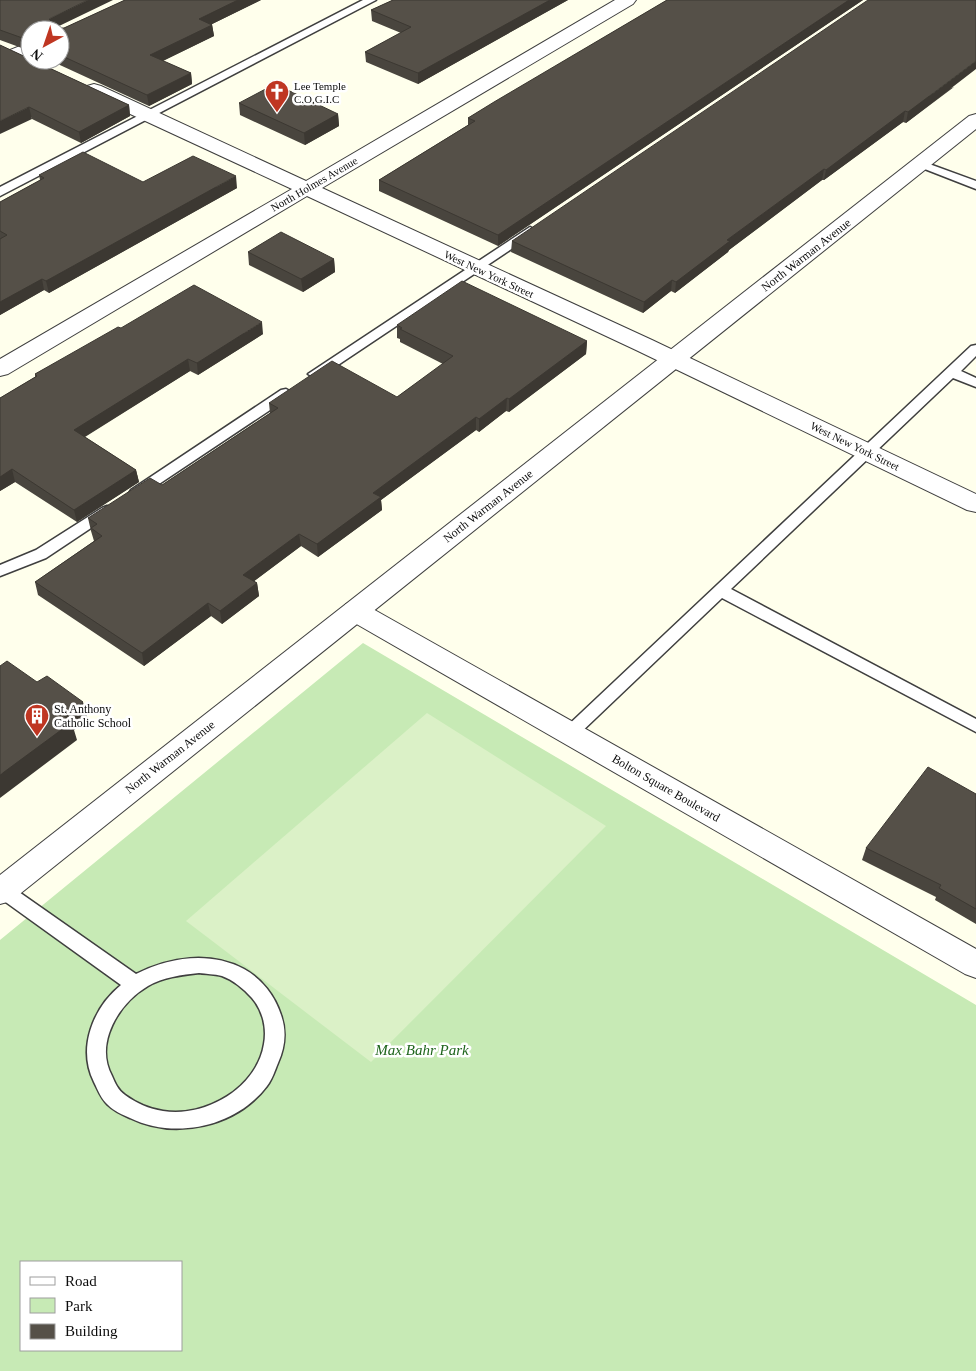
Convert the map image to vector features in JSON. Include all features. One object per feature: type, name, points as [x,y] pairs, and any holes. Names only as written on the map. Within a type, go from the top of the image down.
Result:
[{"type":"street","name":"North Holmes Avenue","points":[[0,369],[627,0]]},
{"type":"street","name":"West New York Street","points":[[76,82],[673,359],[976,504]]},
{"type":"street","name":"North Warman Avenue","points":[[2,891],[976,120]]},
{"type":"street","name":"Bolton Square Boulevard","points":[[355,610],[976,965]]},
{"type":"lane","points":[[0,192],[371,0]]},
{"type":"lane","points":[[921,164],[976,184]]},
{"type":"lane","points":[[0,571],[40,554],[118,504],[541,224]]},
{"type":"lane","points":[[570,733],[976,349]]},
{"type":"lane","points":[[952,372],[976,383]]},
{"type":"lane","points":[[720,590],[976,726]]},
{"type":"lane","points":[[2,891],[134,984]]},
{"type":"lane","points":[[199,965],[228,970],[256,987],[271,1008],[276,1034],[273,1055],[259,1081],[236,1103],[205,1117],[173,1122],[142,1116],[114,1099],[99,1076],[96,1049],[102,1022],[113,1004],[134,984],[162,970],[199,965]]},
{"type":"green space","name":"Max Bahr Park","points":[[363,643],[976,1005],[976,1371],[0,1371],[0,940]]},
{"type":"green space","points":[[427,713],[606,826],[371,1062],[186,921]]},
{"type":"building","points":[[0,0],[88,0],[50,20],[20,20],[20,37],[0,30]]},
{"type":"building","points":[[125,0],[238,0],[199,19],[212,25],[150,55],[191,73],[147,95],[70,60],[70,25]]},
{"type":"building","points":[[393,0],[550,0],[418,73],[365,52],[411,27],[371,10]]},
{"type":"building","points":[[667,0],[849,0],[498,235],[379,180],[475,121],[468,118]]},
{"type":"building","points":[[868,0],[976,0],[976,61],[908,112],[905,111],[727,240],[730,241],[676,282],[672,280],[644,302],[512,241]]},
{"type":"building","points":[[0,45],[20,54],[20,70],[54,70],[129,105],[79,132],[29,107],[0,121]]},
{"type":"building","points":[[275,84],[338,114],[304,133],[239,103]]},
{"type":"building","points":[[83,152],[143,182],[193,156],[236,176],[46,281],[42,279],[0,302],[0,239],[7,235],[0,231],[0,202],[44,178],[39,175]]},
{"type":"building","points":[[281,232],[334,259],[301,279],[248,252]]},
{"type":"building","points":[[462,281],[587,341],[509,399],[507,398],[479,419],[476,417],[373,493],[381,497],[317,544],[299,534],[243,575],[257,583],[220,611],[208,603],[142,653],[35,582],[102,536],[91,528],[97,524],[88,518],[150,478],[162,485],[278,408],[269,403],[332,361],[397,397],[453,356],[400,329],[402,328],[397,325]]},
{"type":"building","points":[[194,285],[262,322],[197,363],[188,359],[74,430],[136,470],[74,510],[12,469],[0,477],[0,398],[37,376],[35,374],[118,327],[121,328]]},
{"type":"building","name":"St. Anthony Catholic School","points":[[7,661],[37,682],[47,676],[83,702],[64,716],[72,722],[0,775],[0,666]]},
{"type":"building","points":[[928,767],[976,794],[976,909],[939,888],[941,885],[866,848]]},
{"type":"place","name":"Lee Temple C.O.G.I.C","points":[[277,113]]},
{"type":"place","name":"St. Anthony Catholic School","points":[[37,737]]}]
